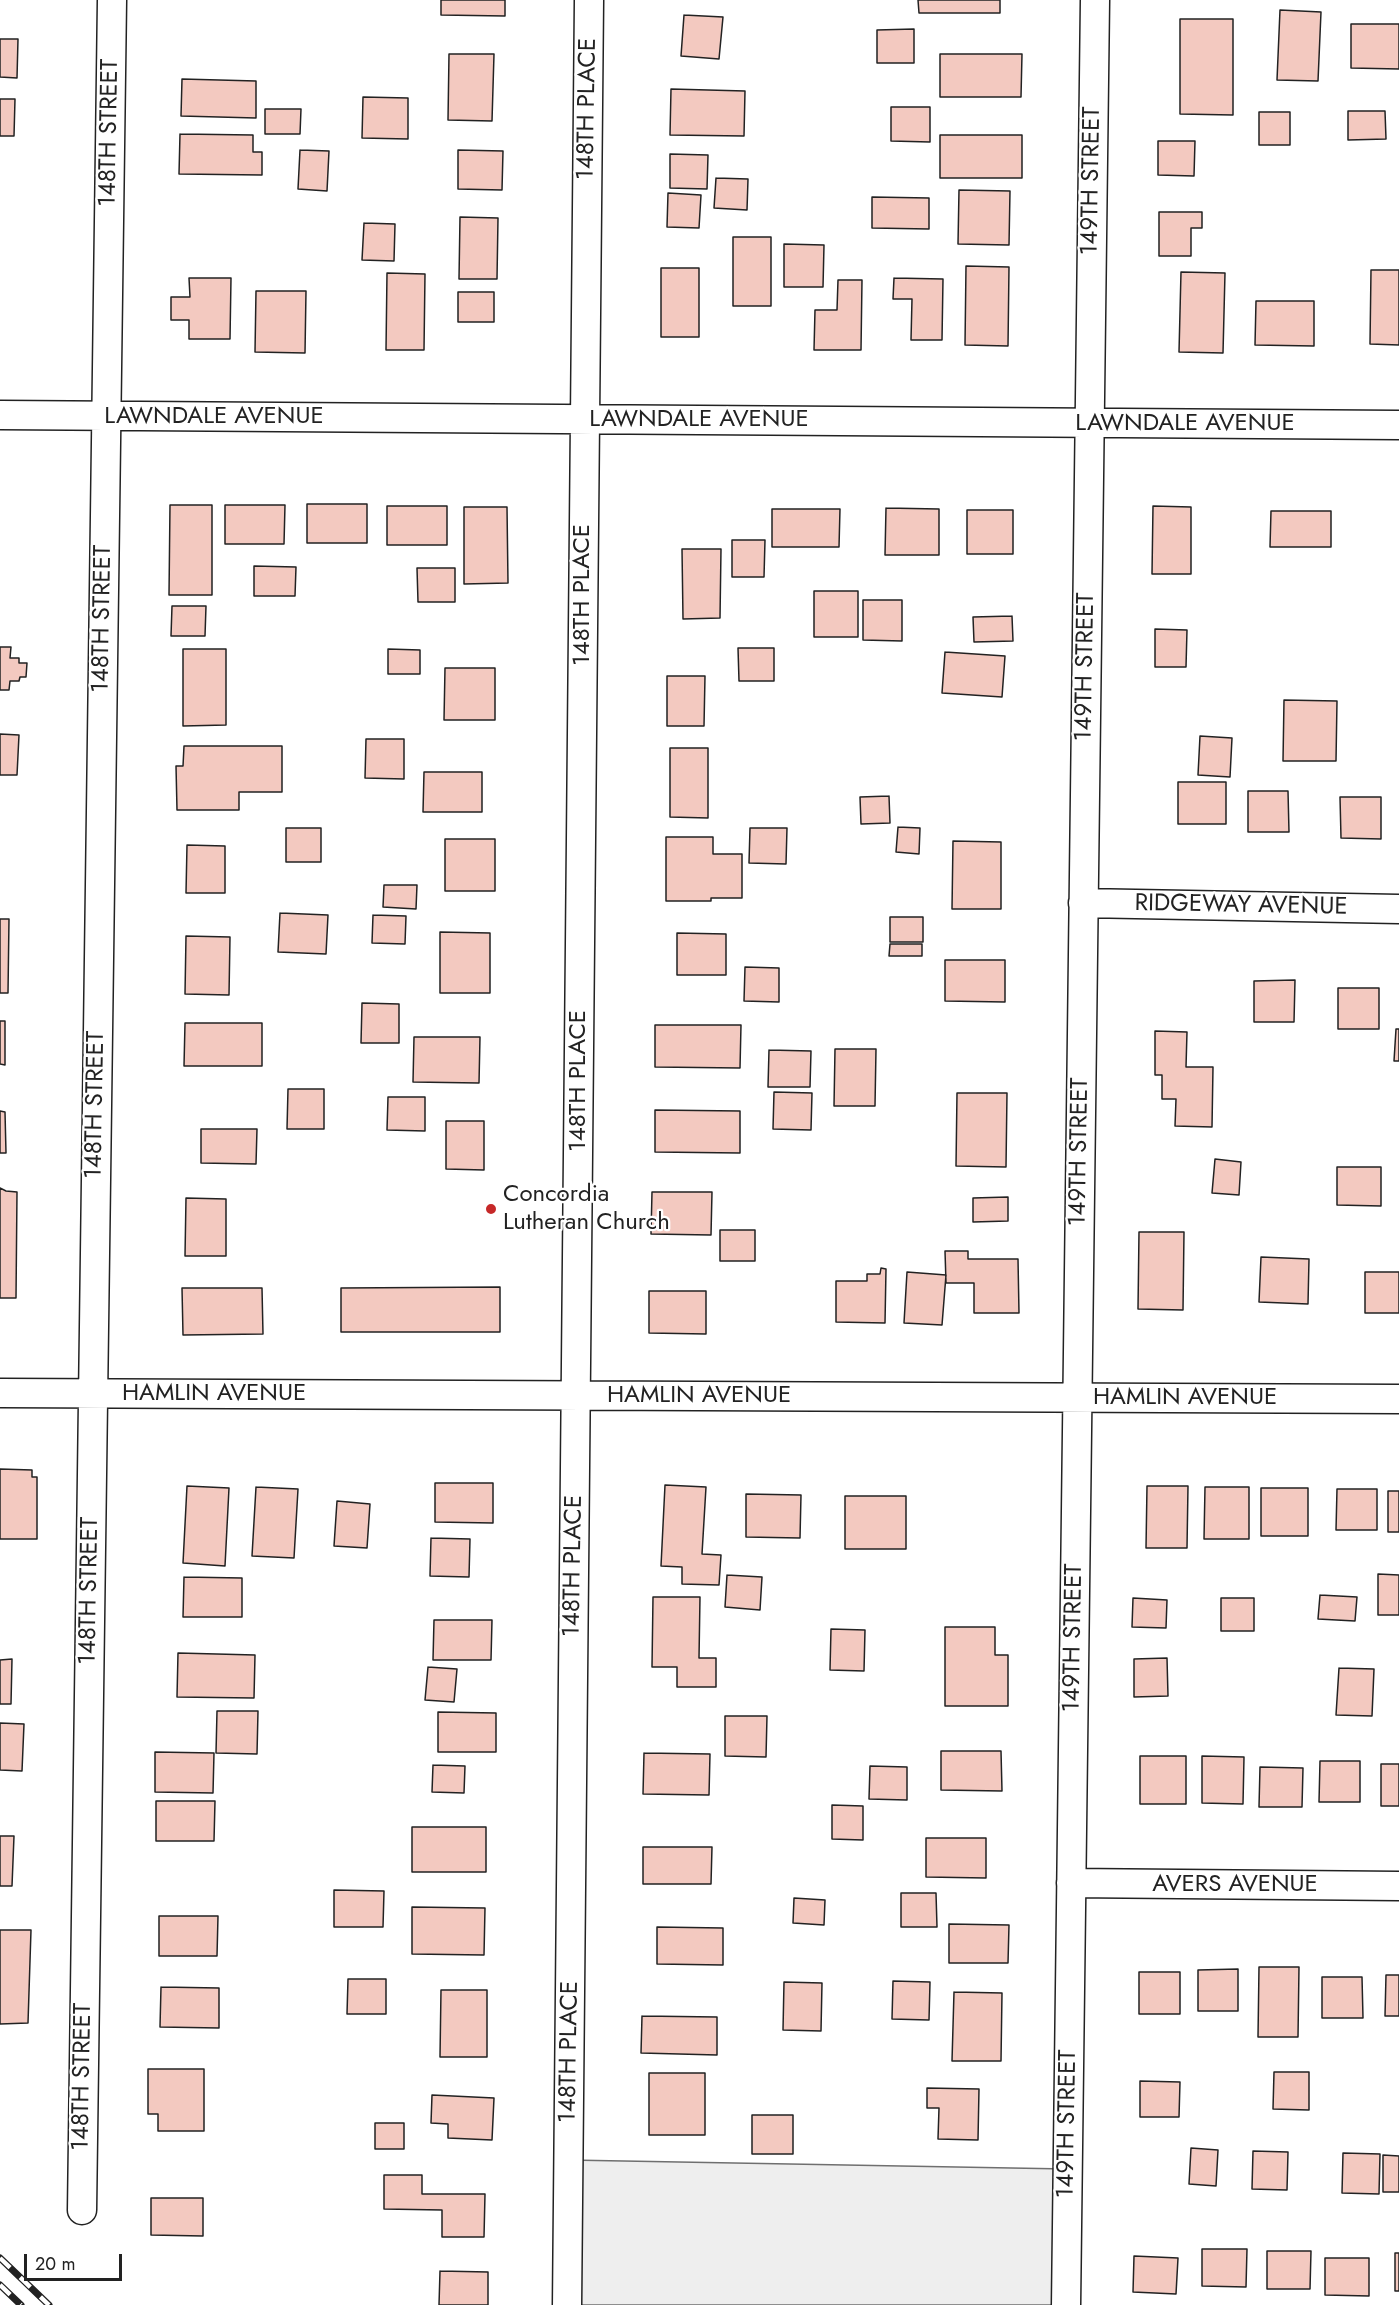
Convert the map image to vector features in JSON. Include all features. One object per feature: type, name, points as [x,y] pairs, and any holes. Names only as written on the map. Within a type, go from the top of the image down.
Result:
[{"type":"street","name":"148TH STREET","points":[[82,2210],[112,0]]},
{"type":"street","name":"148TH PLACE","points":[[567,2305],[589,0]]},
{"type":"street","name":"149TH STREET","points":[[1066,2305],[1095,0]]},
{"type":"street","name":"LAWNDALE AVENUE","points":[[0,415],[1399,425]]},
{"type":"street","name":"RIDGEWAY AVENUE","points":[[1083,903],[1399,909]]},
{"type":"street","name":"HAMLIN AVENUE","points":[[0,1393],[1399,1399]]},
{"type":"street","name":"AVERS AVENUE","points":[[1071,1883],[1399,1886]]},
{"type":"shaded area","points":[[568,2160],[1067,2169],[1065,2305],[567,2305]]},
{"type":"building","points":[[441,0],[505,0],[505,16],[441,15]]},
{"type":"building","points":[[918,0],[1000,0],[1000,13],[919,13]]},
{"type":"building","points":[[1280,10],[1321,12],[1318,81],[1277,80]]},
{"type":"building","points":[[684,15],[723,17],[719,59],[681,56]]},
{"type":"building","points":[[1180,19],[1233,19],[1233,115],[1180,114]]},
{"type":"building","points":[[1351,24],[1399,24],[1399,69],[1351,68]]},
{"type":"building","points":[[914,29],[914,63],[877,63],[877,30]]},
{"type":"building","points":[[0,39],[18,39],[17,78],[0,77]]},
{"type":"building","points":[[449,54],[494,54],[492,121],[448,120]]},
{"type":"building","points":[[940,54],[1022,54],[1021,97],[940,97]]},
{"type":"building","points":[[182,79],[256,81],[256,118],[181,116]]},
{"type":"building","points":[[671,89],[745,91],[744,136],[670,135]]},
{"type":"building","points":[[363,97],[408,98],[408,139],[362,138]]},
{"type":"building","points":[[0,99],[15,99],[14,136],[0,136]]},
{"type":"building","points":[[891,107],[930,107],[930,142],[891,141]]},
{"type":"building","points":[[265,109],[301,109],[300,134],[265,134]]},
{"type":"building","points":[[1348,111],[1385,111],[1386,139],[1348,140]]},
{"type":"building","points":[[1259,112],[1290,112],[1290,145],[1259,145]]},
{"type":"building","points":[[180,134],[253,135],[253,152],[262,152],[262,175],[179,174]]},
{"type":"building","points":[[940,135],[1022,135],[1022,178],[940,178]]},
{"type":"building","points":[[1158,141],[1195,141],[1194,176],[1158,175]]},
{"type":"building","points":[[300,150],[329,151],[327,191],[298,189]]},
{"type":"building","points":[[458,150],[503,151],[502,190],[458,189]]},
{"type":"building","points":[[670,154],[708,155],[707,189],[670,188]]},
{"type":"building","points":[[716,178],[748,179],[747,210],[714,208]]},
{"type":"building","points":[[959,190],[1010,191],[1009,245],[958,244]]},
{"type":"building","points":[[668,193],[701,195],[699,228],[667,227]]},
{"type":"building","points":[[872,197],[929,198],[929,229],[872,228]]},
{"type":"building","points":[[1159,212],[1202,212],[1202,228],[1191,228],[1191,256],[1159,256]]},
{"type":"building","points":[[460,217],[498,218],[497,279],[459,279]]},
{"type":"building","points":[[364,223],[395,224],[394,261],[362,260]]},
{"type":"building","points":[[733,237],[771,237],[771,306],[733,306]]},
{"type":"building","points":[[784,244],[824,245],[823,287],[784,287]]},
{"type":"building","points":[[966,266],[1009,267],[1008,346],[965,345]]},
{"type":"building","points":[[661,268],[699,268],[699,337],[661,337]]},
{"type":"building","points":[[1371,270],[1399,270],[1399,345],[1370,344]]},
{"type":"building","points":[[1181,272],[1225,273],[1223,353],[1179,352]]},
{"type":"building","points":[[387,273],[425,274],[424,350],[386,350]]},
{"type":"building","points":[[189,278],[231,278],[230,339],[189,339],[189,320],[171,320],[171,297],[190,297]]},
{"type":"building","points":[[894,278],[943,279],[942,340],[911,340],[912,299],[893,299]]},
{"type":"building","points":[[838,280],[862,280],[861,350],[814,350],[815,310],[837,310]]},
{"type":"building","points":[[256,291],[306,291],[305,353],[255,352]]},
{"type":"building","points":[[458,292],[494,292],[494,322],[458,322]]},
{"type":"building","points":[[1256,301],[1314,301],[1314,346],[1255,345]]},
{"type":"building","points":[[307,504],[367,504],[367,543],[307,543]]},
{"type":"building","points":[[170,505],[212,505],[212,595],[169,595]]},
{"type":"building","points":[[225,505],[285,505],[284,544],[225,544]]},
{"type":"building","points":[[387,506],[447,506],[447,545],[387,545]]},
{"type":"building","points":[[1153,506],[1191,507],[1191,574],[1152,574]]},
{"type":"building","points":[[464,507],[507,507],[508,583],[464,584]]},
{"type":"building","points":[[886,508],[939,509],[939,555],[885,555]]},
{"type":"building","points":[[772,509],[840,509],[839,547],[772,547]]},
{"type":"building","points":[[967,510],[1013,510],[1013,554],[967,554]]},
{"type":"building","points":[[1271,511],[1331,511],[1331,547],[1270,547]]},
{"type":"building","points":[[732,540],[765,540],[764,577],[732,577]]},
{"type":"building","points":[[682,549],[721,549],[720,618],[683,619]]},
{"type":"building","points":[[254,566],[296,567],[295,596],[254,596]]},
{"type":"building","points":[[417,568],[455,568],[455,602],[418,602]]},
{"type":"building","points":[[814,591],[858,591],[858,637],[814,637]]},
{"type":"building","points":[[863,600],[902,600],[902,641],[863,640]]},
{"type":"building","points":[[172,606],[206,606],[205,636],[171,636]]},
{"type":"building","points":[[1012,616],[1013,641],[974,642],[973,617]]},
{"type":"building","points":[[1155,629],[1187,630],[1186,667],[1155,667]]},
{"type":"building","points":[[0,647],[11,647],[10,658],[19,658],[19,663],[27,663],[26,677],[20,677],[19,681],[10,681],[9,690],[0,690]]},
{"type":"building","points":[[738,648],[774,648],[774,681],[739,681]]},
{"type":"building","points":[[183,649],[226,649],[226,725],[183,726]]},
{"type":"building","points":[[388,649],[420,650],[420,674],[388,674]]},
{"type":"building","points":[[945,652],[1005,656],[1002,697],[942,693]]},
{"type":"building","points":[[445,668],[495,668],[495,720],[444,720]]},
{"type":"building","points":[[667,676],[705,676],[704,726],[667,726]]},
{"type":"building","points":[[1284,700],[1337,701],[1336,761],[1283,761]]},
{"type":"building","points":[[0,734],[19,735],[17,775],[0,775]]},
{"type":"building","points":[[1200,736],[1232,738],[1230,777],[1198,775]]},
{"type":"building","points":[[366,739],[404,739],[404,779],[365,778]]},
{"type":"building","points":[[184,746],[282,746],[282,792],[239,792],[239,810],[177,810],[176,766],[183,766]]},
{"type":"building","points":[[670,748],[708,748],[708,818],[670,817]]},
{"type":"building","points":[[424,772],[482,772],[482,812],[423,812]]},
{"type":"building","points":[[1178,782],[1226,782],[1226,824],[1178,824]]},
{"type":"building","points":[[1248,791],[1288,791],[1289,832],[1248,832]]},
{"type":"building","points":[[889,796],[890,823],[861,824],[860,797]]},
{"type":"building","points":[[1340,797],[1381,797],[1381,839],[1341,838]]},
{"type":"building","points":[[898,827],[920,828],[919,854],[896,852]]},
{"type":"building","points":[[286,828],[321,828],[321,862],[286,862]]},
{"type":"building","points":[[750,828],[787,828],[786,864],[749,863]]},
{"type":"building","points":[[666,837],[713,837],[713,854],[742,854],[742,898],[666,901]]},
{"type":"building","points":[[445,839],[495,839],[495,891],[445,891]]},
{"type":"building","points":[[953,841],[1001,842],[1001,909],[952,909]]},
{"type":"building","points":[[187,845],[225,846],[225,893],[186,893]]},
{"type":"building","points":[[384,885],[417,885],[416,909],[383,907]]},
{"type":"building","points":[[280,913],[328,915],[326,954],[278,952]]},
{"type":"building","points":[[373,915],[406,916],[405,944],[372,943]]},
{"type":"building","points":[[890,917],[923,917],[923,942],[890,942]]},
{"type":"building","points":[[0,919],[9,919],[8,993],[0,993]]},
{"type":"building","points":[[440,932],[490,933],[490,993],[440,993]]},
{"type":"building","points":[[677,933],[726,934],[726,975],[677,975]]},
{"type":"building","points":[[186,936],[230,937],[229,995],[185,994]]},
{"type":"building","points":[[890,944],[922,944],[922,956],[889,956]]},
{"type":"building","points":[[945,960],[1005,960],[1005,1002],[945,1001]]},
{"type":"building","points":[[745,967],[779,968],[779,1002],[744,1001]]},
{"type":"building","points":[[1295,980],[1294,1022],[1254,1022],[1254,981]]},
{"type":"building","points":[[1338,988],[1379,988],[1379,1029],[1338,1029]]},
{"type":"building","points":[[362,1003],[399,1004],[399,1043],[361,1043]]},
{"type":"building","points":[[0,1021],[5,1021],[5,1065],[0,1064]]},
{"type":"building","points":[[185,1023],[262,1023],[262,1066],[184,1066]]},
{"type":"building","points":[[655,1025],[741,1025],[740,1068],[655,1067]]},
{"type":"building","points":[[1396,1029],[1399,1029],[1399,1061],[1394,1061]]},
{"type":"building","points":[[1155,1031],[1187,1032],[1186,1067],[1213,1067],[1212,1127],[1175,1126],[1176,1099],[1162,1099],[1162,1075],[1155,1075]]},
{"type":"building","points":[[414,1037],[480,1037],[479,1083],[413,1082]]},
{"type":"building","points":[[835,1049],[876,1049],[875,1106],[834,1106]]},
{"type":"building","points":[[769,1050],[811,1051],[810,1087],[768,1087]]},
{"type":"building","points":[[288,1089],[324,1089],[324,1129],[287,1129]]},
{"type":"building","points":[[774,1092],[812,1093],[811,1130],[773,1129]]},
{"type":"building","points":[[957,1093],[1007,1093],[1006,1167],[956,1166]]},
{"type":"building","points":[[388,1097],[425,1097],[425,1131],[387,1130]]},
{"type":"building","points":[[655,1110],[740,1111],[740,1153],[655,1152]]},
{"type":"building","points":[[0,1111],[5,1112],[6,1153],[0,1153]]},
{"type":"building","points":[[446,1121],[484,1121],[484,1170],[446,1169]]},
{"type":"building","points":[[201,1129],[257,1129],[256,1164],[201,1163]]},
{"type":"building","points":[[1215,1159],[1241,1162],[1239,1195],[1212,1193]]},
{"type":"building","points":[[1337,1167],[1381,1167],[1381,1206],[1337,1205]]},
{"type":"building","points":[[0,1188],[17,1192],[16,1298],[0,1298]]},
{"type":"building","points":[[652,1192],[712,1192],[711,1235],[651,1234]]},
{"type":"building","points":[[1008,1197],[1008,1221],[973,1222],[973,1198]]},
{"type":"building","points":[[186,1198],[226,1199],[226,1256],[185,1256]]},
{"type":"building","points":[[720,1230],[755,1230],[755,1261],[720,1261]]},
{"type":"building","points":[[1139,1232],[1184,1232],[1183,1310],[1138,1309]]},
{"type":"building","points":[[945,1251],[968,1251],[968,1259],[1018,1259],[1019,1313],[974,1313],[974,1283],[946,1283]]},
{"type":"building","points":[[1261,1257],[1309,1259],[1308,1304],[1259,1302]]},
{"type":"building","points":[[881,1268],[886,1269],[885,1323],[836,1322],[836,1281],[867,1281],[867,1274],[880,1274]]},
{"type":"building","points":[[907,1272],[946,1275],[942,1325],[904,1323]]},
{"type":"building","points":[[1365,1272],[1399,1272],[1399,1313],[1365,1313]]},
{"type":"building","points":[[500,1287],[500,1332],[341,1332],[341,1288]]},
{"type":"building","points":[[182,1288],[262,1288],[263,1334],[183,1335]]},
{"type":"building","points":[[649,1291],[706,1291],[706,1334],[649,1333]]},
{"type":"building","points":[[0,1469],[32,1470],[32,1477],[37,1477],[37,1539],[0,1539]]},
{"type":"building","points":[[435,1483],[493,1483],[493,1523],[435,1522]]},
{"type":"building","points":[[665,1485],[706,1487],[702,1554],[721,1555],[719,1585],[682,1584],[682,1567],[661,1566]]},
{"type":"building","points":[[187,1486],[229,1488],[225,1566],[183,1563]]},
{"type":"building","points":[[1147,1486],[1188,1486],[1187,1548],[1146,1548]]},
{"type":"building","points":[[256,1487],[298,1489],[294,1558],[252,1556]]},
{"type":"building","points":[[1205,1487],[1249,1487],[1249,1539],[1204,1539]]},
{"type":"building","points":[[1261,1488],[1308,1488],[1308,1536],[1261,1536]]},
{"type":"building","points":[[1337,1489],[1377,1489],[1377,1530],[1336,1530]]},
{"type":"building","points":[[1388,1491],[1399,1491],[1399,1532],[1388,1532]]},
{"type":"building","points":[[746,1494],[801,1495],[800,1538],[746,1537]]},
{"type":"building","points":[[845,1496],[906,1496],[906,1549],[845,1549]]},
{"type":"building","points":[[337,1501],[370,1504],[367,1548],[334,1546]]},
{"type":"building","points":[[431,1538],[470,1539],[469,1577],[430,1576]]},
{"type":"building","points":[[1378,1574],[1399,1575],[1399,1615],[1378,1615]]},
{"type":"building","points":[[727,1575],[762,1577],[760,1610],[725,1607]]},
{"type":"building","points":[[184,1577],[242,1578],[242,1617],[183,1617]]},
{"type":"building","points":[[1320,1595],[1357,1597],[1355,1621],[1318,1619]]},
{"type":"building","points":[[653,1597],[700,1597],[699,1658],[716,1658],[716,1687],[677,1687],[677,1667],[652,1667]]},
{"type":"building","points":[[1133,1598],[1167,1600],[1166,1628],[1132,1627]]},
{"type":"building","points":[[1221,1598],[1254,1598],[1254,1631],[1221,1631]]},
{"type":"building","points":[[434,1620],[492,1620],[491,1660],[433,1660]]},
{"type":"building","points":[[945,1627],[995,1627],[995,1655],[1008,1655],[1008,1706],[945,1706]]},
{"type":"building","points":[[831,1629],[865,1630],[864,1671],[830,1670]]},
{"type":"building","points":[[178,1653],[255,1655],[254,1698],[177,1697]]},
{"type":"building","points":[[1167,1658],[1168,1696],[1134,1697],[1134,1659]]},
{"type":"building","points":[[12,1659],[11,1704],[0,1704],[0,1660]]},
{"type":"building","points":[[428,1667],[457,1669],[454,1702],[425,1700]]},
{"type":"building","points":[[1339,1668],[1374,1669],[1372,1716],[1336,1715]]},
{"type":"building","points":[[217,1711],[258,1711],[257,1754],[216,1753]]},
{"type":"building","points":[[438,1712],[496,1713],[496,1752],[438,1752]]},
{"type":"building","points":[[725,1716],[767,1716],[766,1757],[725,1756]]},
{"type":"building","points":[[0,1723],[24,1724],[22,1771],[0,1770]]},
{"type":"building","points":[[941,1751],[1001,1751],[1002,1791],[941,1790]]},
{"type":"building","points":[[155,1752],[214,1753],[213,1793],[155,1792]]},
{"type":"building","points":[[644,1753],[710,1754],[709,1795],[643,1794]]},
{"type":"building","points":[[1140,1756],[1186,1756],[1186,1804],[1140,1804]]},
{"type":"building","points":[[1202,1756],[1244,1757],[1243,1804],[1202,1803]]},
{"type":"building","points":[[1320,1761],[1360,1761],[1360,1802],[1319,1802]]},
{"type":"building","points":[[1381,1764],[1399,1764],[1399,1806],[1381,1806]]},
{"type":"building","points":[[433,1765],[465,1766],[464,1793],[432,1792]]},
{"type":"building","points":[[870,1766],[907,1767],[907,1800],[869,1799]]},
{"type":"building","points":[[1260,1767],[1303,1768],[1302,1807],[1259,1807]]},
{"type":"building","points":[[156,1801],[215,1801],[214,1841],[156,1841]]},
{"type":"building","points":[[832,1805],[863,1806],[863,1840],[832,1839]]},
{"type":"building","points":[[412,1827],[486,1827],[486,1872],[412,1872]]},
{"type":"building","points":[[0,1836],[14,1836],[12,1886],[0,1886]]},
{"type":"building","points":[[926,1838],[986,1838],[986,1878],[926,1877]]},
{"type":"building","points":[[643,1847],[712,1847],[711,1884],[643,1884]]},
{"type":"building","points":[[334,1890],[384,1891],[383,1927],[334,1927]]},
{"type":"building","points":[[901,1893],[936,1893],[937,1927],[901,1927]]},
{"type":"building","points":[[794,1898],[825,1900],[824,1925],[793,1923]]},
{"type":"building","points":[[412,1907],[485,1908],[484,1955],[412,1954]]},
{"type":"building","points":[[159,1916],[218,1916],[217,1956],[159,1956]]},
{"type":"building","points":[[949,1924],[1009,1925],[1008,1963],[949,1963]]},
{"type":"building","points":[[657,1927],[723,1928],[723,1965],[657,1964]]},
{"type":"building","points":[[0,1930],[31,1930],[28,2023],[0,2024]]},
{"type":"building","points":[[1259,1967],[1299,1967],[1298,2037],[1258,2037]]},
{"type":"building","points":[[1238,1969],[1238,2011],[1198,2011],[1198,1970]]},
{"type":"building","points":[[1139,1972],[1180,1972],[1180,2014],[1139,2014]]},
{"type":"building","points":[[1386,1975],[1399,1975],[1399,2016],[1385,2016]]},
{"type":"building","points":[[1322,1977],[1362,1977],[1363,2018],[1322,2018]]},
{"type":"building","points":[[348,1979],[386,1979],[386,2014],[347,2014]]},
{"type":"building","points":[[893,1981],[930,1982],[929,2020],[892,2019]]},
{"type":"building","points":[[784,1982],[822,1983],[821,2031],[783,2030]]},
{"type":"building","points":[[161,1987],[219,1988],[219,2028],[160,2027]]},
{"type":"building","points":[[441,1990],[487,1990],[487,2057],[440,2057]]},
{"type":"building","points":[[954,1992],[1002,1993],[1001,2061],[952,2061]]},
{"type":"building","points":[[642,2016],[717,2017],[717,2055],[641,2053]]},
{"type":"building","points":[[148,2069],[204,2069],[204,2131],[158,2131],[158,2114],[148,2114]]},
{"type":"building","points":[[1274,2072],[1309,2072],[1309,2110],[1273,2109]]},
{"type":"building","points":[[649,2073],[705,2073],[705,2135],[649,2135]]},
{"type":"building","points":[[1140,2081],[1180,2082],[1179,2117],[1140,2117]]},
{"type":"building","points":[[927,2088],[979,2089],[978,2140],[938,2139],[939,2108],[927,2108]]},
{"type":"building","points":[[432,2095],[494,2098],[492,2140],[448,2138],[448,2124],[431,2123]]},
{"type":"building","points":[[752,2115],[793,2115],[793,2154],[752,2154]]},
{"type":"building","points":[[375,2123],[404,2123],[404,2149],[375,2149]]},
{"type":"building","points":[[1191,2148],[1218,2150],[1216,2186],[1189,2184]]},
{"type":"building","points":[[1253,2151],[1288,2152],[1287,2190],[1252,2189]]},
{"type":"building","points":[[1343,2153],[1380,2154],[1379,2194],[1342,2193]]},
{"type":"building","points":[[1383,2155],[1399,2156],[1399,2192],[1383,2192]]},
{"type":"building","points":[[384,2175],[422,2175],[422,2194],[485,2194],[484,2237],[442,2237],[442,2210],[384,2209]]},
{"type":"building","points":[[151,2198],[203,2198],[203,2236],[151,2235]]},
{"type":"building","points":[[1202,2249],[1247,2249],[1246,2287],[1202,2286]]},
{"type":"building","points":[[1267,2251],[1311,2251],[1310,2289],[1267,2289]]},
{"type":"building","points":[[1395,2253],[1399,2253],[1399,2291],[1395,2291]]},
{"type":"building","points":[[1134,2256],[1178,2258],[1176,2294],[1133,2292]]},
{"type":"building","points":[[1325,2258],[1369,2258],[1369,2296],[1325,2295]]},
{"type":"building","points":[[440,2271],[488,2272],[488,2305],[439,2305]]},
{"type":"railway","points":[[0,2258],[49,2305]]},
{"type":"railway","points":[[0,2285],[21,2305]]},
{"type":"place","name":"Concordia Lutheran Church","points":[[491,1209]]}]
